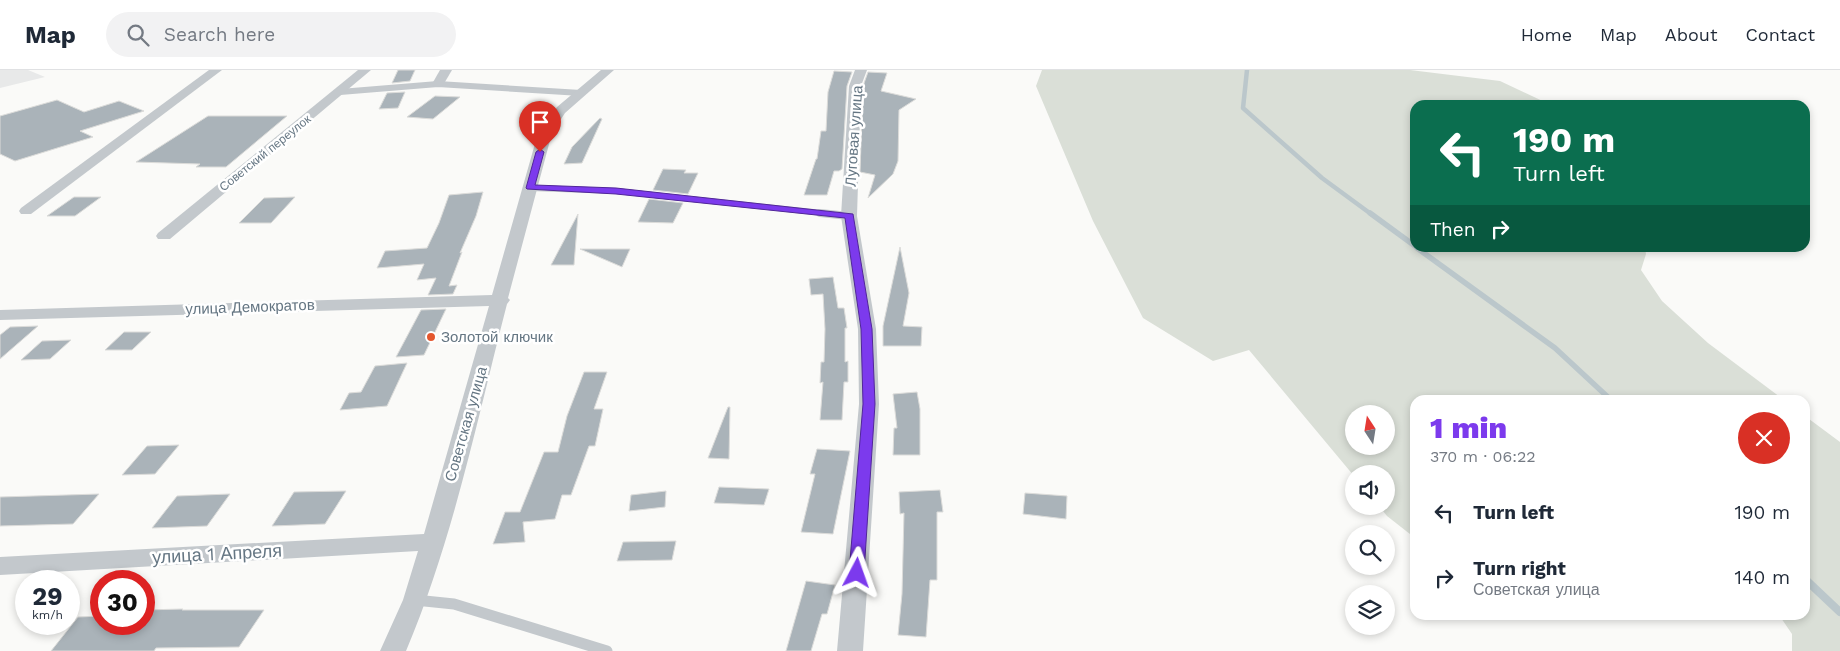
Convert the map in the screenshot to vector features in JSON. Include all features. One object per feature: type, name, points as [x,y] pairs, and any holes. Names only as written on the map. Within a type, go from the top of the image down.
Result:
[{"type":"street","points":[[26,211],[216,70]]},
{"type":"street","name":"Советский переулок","points":[[164,236],[365,70]]},
{"type":"street","points":[[438,84],[446,70]]},
{"type":"street","name":"Советская улица","points":[[393,651],[415,600],[433,542],[546,133],[561,110],[608,70]]},
{"type":"street","name":"Луговая улица","points":[[850,651],[869,404],[866,329],[849,216],[855,86],[861,70]]},
{"type":"street","name":"улица Демократов","points":[[0,315],[501,300]]},
{"type":"street","name":"улица 1 Апреля","points":[[0,566],[433,542]]},
{"type":"lane","points":[[340,92],[438,84],[580,93]]},
{"type":"lane","points":[[530,188],[616,191],[849,216]]},
{"type":"lane","points":[[415,600],[454,604],[607,651]]},
{"type":"shaded area","points":[[0,70],[28,70],[45,77],[0,88]]},
{"type":"shaded area","points":[[1042,70],[1410,70],[1500,81],[1540,100],[1410,100],[1410,252],[1646,252],[1641,270],[1662,301],[1708,343],[1777,395],[1410,395],[1410,534],[1386,515],[1395,515],[1395,465],[1345,465],[1249,350],[1213,361],[1143,318],[1093,221],[1036,86]]},
{"type":"shaded area","points":[[1810,420],[1840,442],[1840,651],[1792,651],[1792,634],[1782,620],[1810,620]]},
{"type":"building","points":[[398,70],[415,70],[410,81],[392,83]]},
{"type":"building","points":[[834,71],[852,72],[847,86],[842,169],[834,171],[827,195],[804,195],[817,159],[821,131],[826,131],[828,92]]},
{"type":"building","points":[[868,72],[887,73],[881,91],[916,99],[899,110],[898,161],[893,174],[868,198],[875,175],[860,172],[863,86]]},
{"type":"building","points":[[405,92],[398,108],[379,109],[387,93]]},
{"type":"building","points":[[435,96],[460,97],[433,119],[407,117]]},
{"type":"building","points":[[57,100],[84,112],[119,101],[144,111],[80,131],[93,137],[15,161],[0,154],[0,116]]},
{"type":"building","points":[[208,116],[287,116],[226,167],[196,167],[200,164],[136,162]]},
{"type":"building","points":[[600,118],[602,119],[582,163],[564,164],[572,147]]},
{"type":"building","points":[[663,169],[686,170],[684,173],[698,173],[688,194],[653,190]]},
{"type":"building","points":[[483,192],[476,216],[460,253],[462,252],[449,286],[457,285],[453,294],[428,295],[436,278],[417,280],[424,264],[377,268],[385,251],[427,248],[449,195]]},
{"type":"building","points":[[74,197],[101,197],[75,216],[47,216]]},
{"type":"building","points":[[295,197],[271,223],[239,223],[264,198]]},
{"type":"building","points":[[649,199],[683,203],[673,223],[638,222]]},
{"type":"building","points":[[578,214],[574,265],[551,265]]},
{"type":"building","points":[[900,247],[909,293],[903,326],[922,327],[921,346],[883,346],[883,326]]},
{"type":"building","points":[[580,249],[630,249],[622,267]]},
{"type":"building","points":[[833,277],[838,308],[844,308],[847,328],[845,328],[845,362],[848,361],[848,382],[844,382],[842,420],[820,420],[823,382],[820,383],[821,362],[824,362],[825,329],[823,294],[811,295],[809,279]]},
{"type":"building","points":[[446,309],[424,355],[396,357],[421,310]]},
{"type":"building","points":[[38,326],[0,359],[0,335],[10,327]]},
{"type":"building","points":[[124,332],[151,332],[132,350],[105,350]]},
{"type":"building","points":[[71,340],[50,359],[21,360],[42,341]]},
{"type":"building","points":[[407,363],[387,406],[340,410],[349,393],[361,392],[375,366]]},
{"type":"building","points":[[584,372],[607,372],[594,409],[603,409],[595,446],[589,446],[571,495],[562,495],[555,519],[523,522],[525,542],[493,544],[505,512],[520,512],[544,452],[558,452],[567,416]]},
{"type":"building","points":[[917,392],[920,409],[920,455],[893,455],[894,428],[897,428],[893,394]]},
{"type":"building","points":[[728,407],[730,407],[729,459],[708,458]]},
{"type":"building","points":[[179,445],[155,474],[122,475],[147,446]]},
{"type":"building","points":[[817,449],[850,451],[833,534],[801,532],[815,474],[810,474]]},
{"type":"building","points":[[719,487],[769,489],[764,505],[714,503]]},
{"type":"building","points":[[940,490],[943,512],[937,512],[937,580],[930,580],[926,637],[898,635],[902,594],[904,513],[900,514],[899,492]]},
{"type":"building","points":[[346,491],[325,524],[272,526],[294,492]]},
{"type":"building","points":[[666,491],[665,507],[629,511],[631,495]]},
{"type":"building","points":[[1025,493],[1067,496],[1066,519],[1023,514]]},
{"type":"building","points":[[99,494],[73,524],[0,526],[0,497]]},
{"type":"building","points":[[230,494],[207,526],[152,528],[177,496]]},
{"type":"building","points":[[676,541],[672,560],[617,561],[623,542]]},
{"type":"building","points":[[806,581],[835,585],[827,614],[822,614],[811,651],[786,651]]},
{"type":"building","points":[[155,610],[264,610],[239,647],[156,648],[154,651],[51,651],[64,635],[80,635],[80,617],[90,616],[90,635],[155,635]]},
{"type":"waterway","points":[[1247,70],[1243,108],[1322,178],[1371,214]]},
{"type":"waterway","points":[[1370,213],[1410,242]]},
{"type":"waterway","points":[[1423,252],[1555,348],[1606,395]]},
{"type":"waterway","points":[[1810,584],[1840,612]]},
{"type":"place","name":"Золотой ключик","points":[[431,337]]},
{"type":"route","points":[[540,152],[530,188],[616,191],[849,216],[866,329],[869,404],[857,573]]}]
